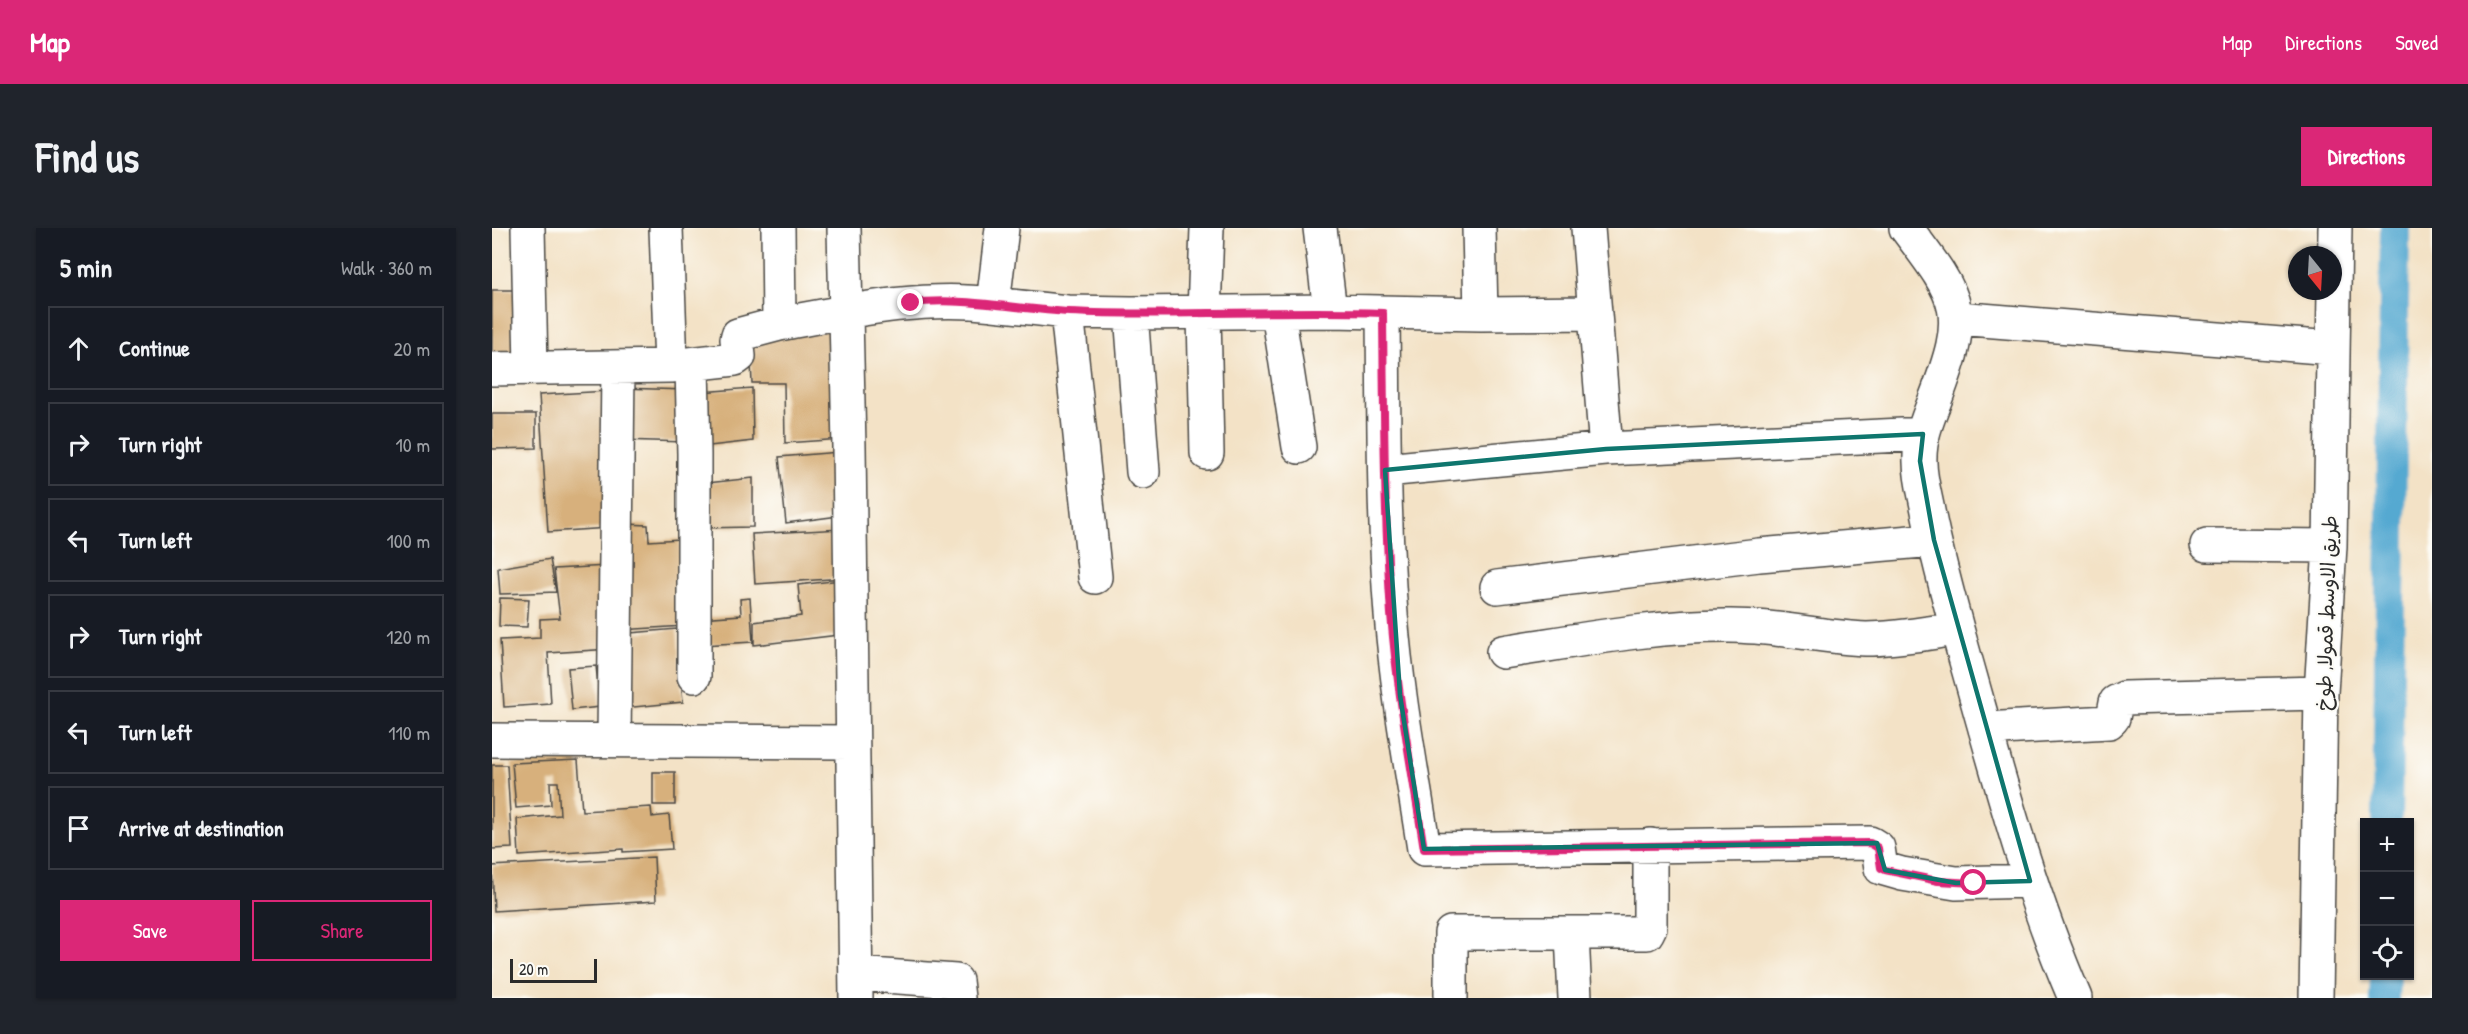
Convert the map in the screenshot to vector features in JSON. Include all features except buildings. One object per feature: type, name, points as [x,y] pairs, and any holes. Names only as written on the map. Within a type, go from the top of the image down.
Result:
[{"type":"street","points":[[528,228],[531,368]]},
{"type":"street","points":[[666,228],[681,366],[694,454],[694,676]]},
{"type":"street","points":[[778,228],[780,324]]},
{"type":"street","points":[[844,228],[856,986],[956,981],[958,998]]},
{"type":"street","points":[[993,304],[1002,228]]},
{"type":"street","points":[[1207,228],[1204,314],[1207,453]]},
{"type":"street","points":[[1320,228],[1330,311]]},
{"type":"street","points":[[1479,228],[1481,314]]},
{"type":"street","points":[[1588,228],[1606,449]]},
{"type":"street","points":[[1906,228],[1945,281],[1958,318],[1950,362],[1923,434],[1920,461],[1934,540],[1985,729],[2030,881],[2075,998]]},
{"type":"street","name":"طريق الاوسط قمولا, طوخ","points":[[2316,998],[2321,693],[2330,546],[2335,228]]},
{"type":"street","points":[[492,369],[681,366],[735,359],[739,356],[738,335],[846,311],[938,300],[1067,312],[1594,313]]},
{"type":"street","points":[[1067,312],[1095,577]]},
{"type":"street","points":[[1278,312],[1299,447]]},
{"type":"street","points":[[1131,313],[1143,472]]},
{"type":"street","points":[[1383,313],[1385,470],[1390,593],[1398,683],[1424,849],[1874,843],[1878,848],[1881,868],[1902,874],[1956,883],[2030,881]]},
{"type":"street","points":[[1958,318],[2332,348]]},
{"type":"street","points":[[614,740],[618,368]]},
{"type":"street","points":[[1385,470],[1606,449],[1923,434]]},
{"type":"street","points":[[1497,587],[1759,555],[1934,540]]},
{"type":"street","points":[[2207,545],[2330,546]]},
{"type":"street","points":[[1503,652],[1609,636],[1694,627],[1755,626],[1839,637],[1876,639],[1957,629]]},
{"type":"street","points":[[1985,729],[2109,722],[2113,718],[2116,702],[2124,698],[2321,693]]},
{"type":"street","points":[[492,740],[851,742]]},
{"type":"street","points":[[1451,998],[1451,933],[1643,934],[1649,931],[1650,845]]},
{"type":"street","points":[[1572,934],[1575,998]]},
{"type":"highlighted area","points":[[1923,434],[1920,461],[1934,540],[2030,881],[1956,883],[1885,870],[1877,843],[1424,849],[1400,695],[1385,470],[1606,449]]},
{"type":"waterway","points":[[2387,818],[2395,228]]},
{"type":"waterway","points":[[2384,998],[2385,980]]},
{"type":"route","points":[[911,303],[952,300],[1067,312],[1204,314],[1330,311],[1383,313],[1385,470],[1391,615],[1400,695],[1424,849],[1874,843],[1878,848],[1881,868],[1885,870],[1938,881],[1974,883]]}]
